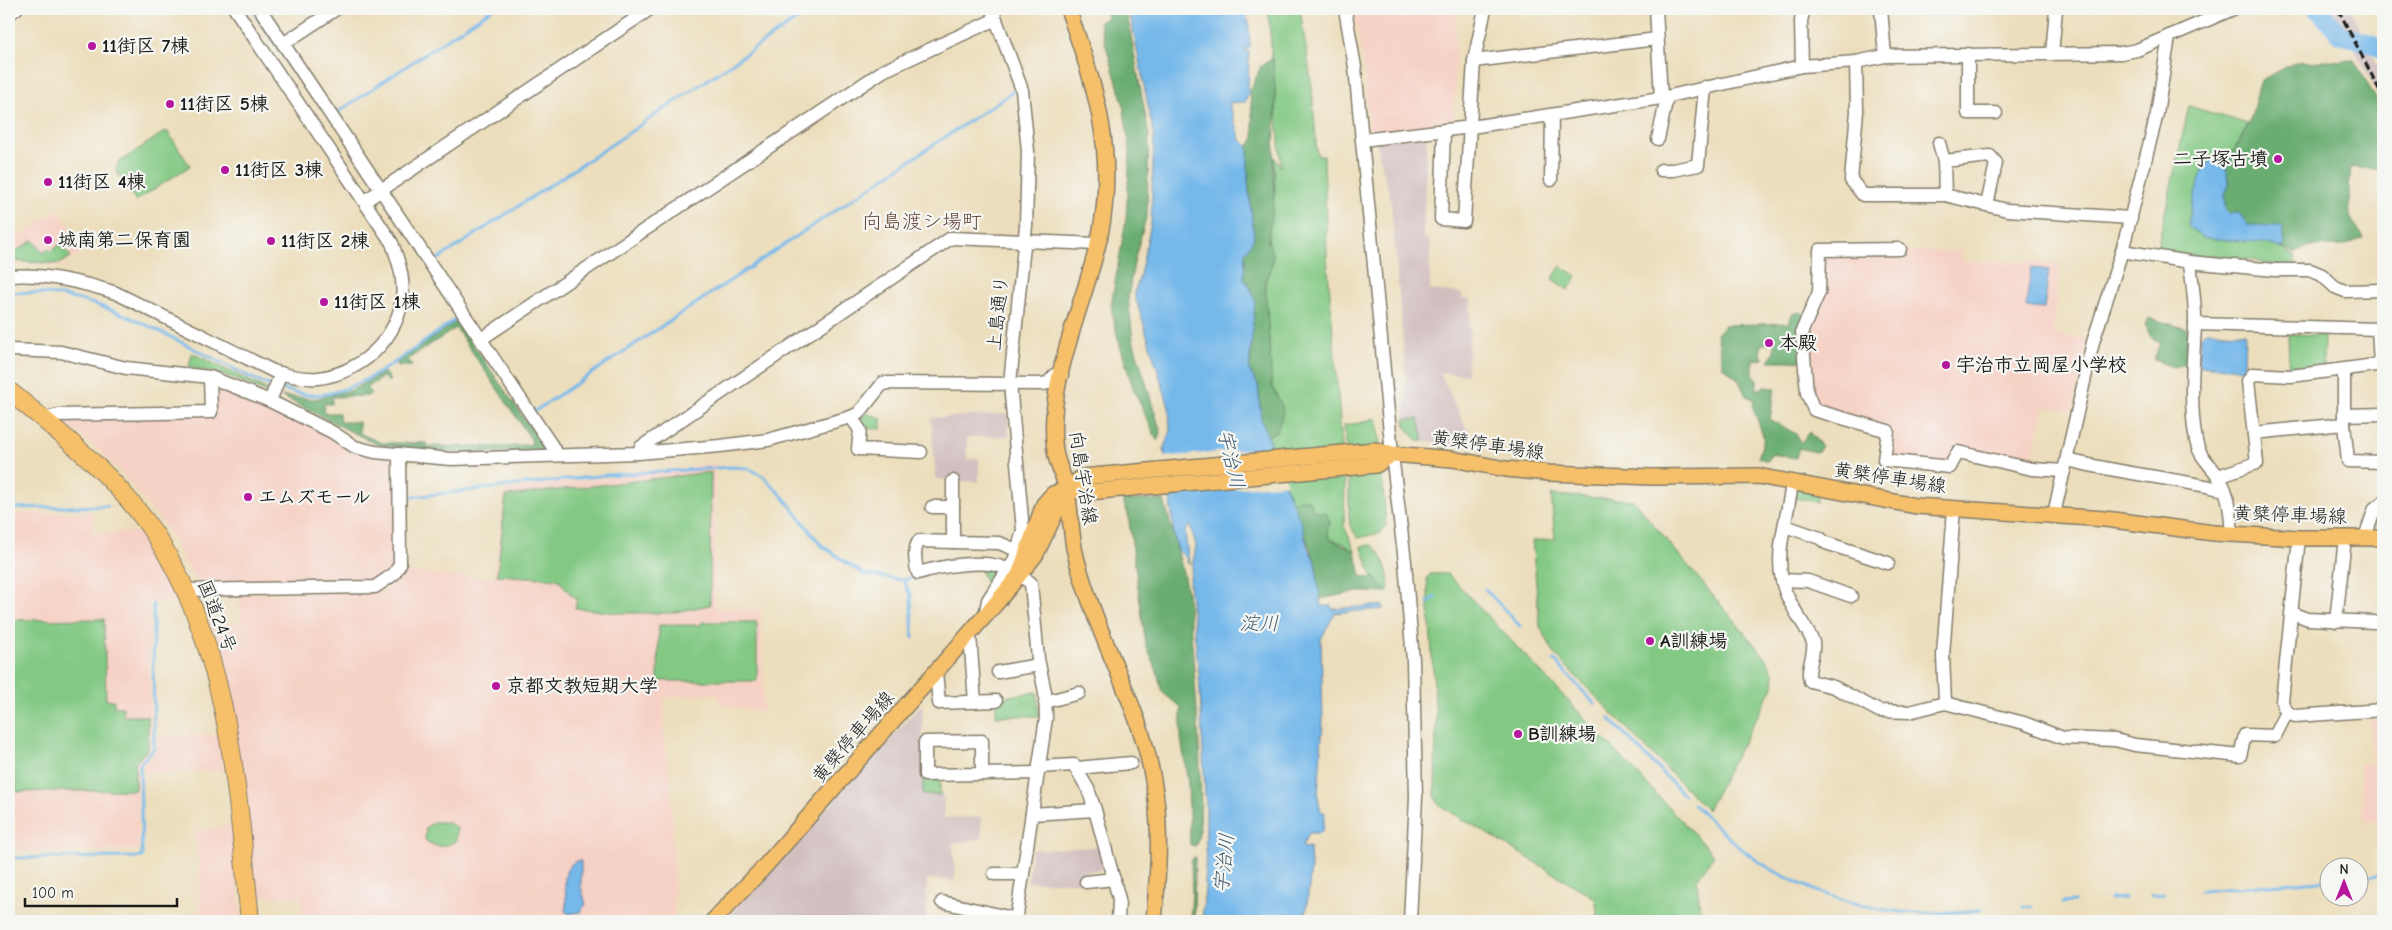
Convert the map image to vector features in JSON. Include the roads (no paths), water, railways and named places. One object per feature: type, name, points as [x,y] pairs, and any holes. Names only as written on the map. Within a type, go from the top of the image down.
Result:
[{"type":"highway","name":"国道24号","points":[[9,391],[43,418],[105,474],[130,502],[156,536],[186,590],[209,647],[225,712],[239,811],[250,921]]},
{"type":"main road","name":"向島宇治線","points":[[1068,9],[1096,96],[1103,125],[1106,188],[1098,244],[1073,326],[1055,403],[1055,451],[1067,489],[1075,551],[1089,598],[1135,715],[1154,780],[1159,844],[1152,918]]},
{"type":"main road","name":"黄檗停車場線","points":[[713,921],[766,865],[970,635],[1014,572],[1044,504],[1054,494],[1082,484],[1376,466],[1383,456],[1452,458],[1506,469],[1549,473],[1652,477],[1751,476],[1883,500],[1954,509],[2054,514],[2232,534],[2299,538],[2383,538]]},
{"type":"main road","name":"黄檗停車場線","points":[[1014,572],[1036,554],[1067,489]]},
{"type":"main road","points":[[1048,527],[1059,525],[1072,530]]},
{"type":"street","points":[[9,14],[16,9]]},
{"type":"street","points":[[235,9],[375,194],[431,263],[558,456]]},
{"type":"street","points":[[9,350],[61,352],[126,368],[210,377],[275,388],[301,378],[335,375],[352,368],[370,356],[383,343],[394,327],[400,307],[403,282],[399,264],[375,194],[332,116],[260,9]]},
{"type":"street","points":[[283,44],[336,9]]},
{"type":"street","points":[[375,194],[650,9]]},
{"type":"street","points":[[1345,9],[1362,140],[1383,456],[1405,562],[1415,728],[1416,797],[1410,921]]},
{"type":"street","points":[[1444,130],[1441,219],[1464,221],[1474,61],[1485,9]]},
{"type":"street","points":[[1656,9],[1653,40],[1664,98],[1658,139]]},
{"type":"street","points":[[1802,66],[1801,21],[1804,9]]},
{"type":"street","points":[[1881,9],[1885,56]]},
{"type":"street","points":[[2052,54],[2056,9]]},
{"type":"street","points":[[1362,140],[1471,127],[1664,98],[1802,66],[1856,62],[1885,56],[2052,54],[2137,50],[2234,9]]},
{"type":"street","points":[[482,339],[883,71],[994,14]]},
{"type":"street","name":"上島通り","points":[[994,14],[1022,90],[1028,151],[1025,242],[1010,383],[1023,531],[1014,572]]},
{"type":"street","points":[[2054,514],[2093,342],[2122,251],[2157,114],[2170,36]]},
{"type":"street","points":[[1474,61],[1653,40]]},
{"type":"street","points":[[1968,54],[1968,113],[1996,113]]},
{"type":"street","points":[[1856,62],[1857,111],[1851,180],[1863,195],[1945,196],[2016,211],[2131,218]]},
{"type":"street","points":[[1661,170],[1673,170],[1698,165],[1705,88]]},
{"type":"street","points":[[1551,180],[1552,115]]},
{"type":"street","points":[[1939,143],[1944,161],[1945,196]]},
{"type":"street","points":[[1944,161],[1990,156],[1996,162],[1987,205]]},
{"type":"street","points":[[638,453],[642,447],[951,238],[1098,244]]},
{"type":"street","points":[[1900,249],[1820,250],[1819,292],[1802,331],[1807,393],[1814,410],[1888,431],[1884,460],[1950,468],[1958,452],[2032,469],[2065,465],[2185,481],[2225,490]]},
{"type":"street","points":[[2122,251],[2190,262],[2275,270],[2310,270],[2322,275],[2335,287],[2345,291],[2383,290]]},
{"type":"street","points":[[2190,262],[2196,324],[2191,371],[2195,436],[2197,448],[2204,460],[2218,476],[2229,500],[2232,534]]},
{"type":"street","points":[[9,276],[51,278],[91,285],[116,293],[275,388],[332,432],[355,447],[375,452],[451,459],[558,456],[638,453],[768,440],[851,417],[859,413],[883,383],[1045,384],[1056,374],[1062,375]]},
{"type":"street","points":[[2196,324],[2378,329],[2382,364],[2291,376],[2253,374],[2248,380],[2257,463],[2218,476]]},
{"type":"street","points":[[2344,370],[2344,419],[2348,461],[2383,462]]},
{"type":"street","points":[[43,418],[59,415],[211,412],[210,377]]},
{"type":"street","points":[[2254,433],[2383,414]]},
{"type":"street","points":[[851,417],[860,430],[858,448],[921,452]]},
{"type":"street","points":[[186,590],[375,587],[394,574],[400,564],[399,454]]},
{"type":"street","points":[[953,481],[953,542]]},
{"type":"street","points":[[1792,482],[1781,547],[1782,580],[1813,642],[1814,651],[1808,675],[1810,681],[1834,687],[1879,711],[1910,712],[1945,704],[2024,723],[2063,738],[2115,740],[2135,745],[2240,756],[2245,735],[2275,736],[2287,712]]},
{"type":"street","points":[[2365,537],[2375,508],[2383,502]]},
{"type":"street","points":[[932,507],[953,507]]},
{"type":"street","points":[[1945,704],[1943,655],[1954,509]]},
{"type":"street","points":[[1785,526],[1820,538],[1826,543],[1888,563]]},
{"type":"street","points":[[2299,538],[2282,701],[2287,712],[2295,716],[2304,716],[2383,710]]},
{"type":"street","points":[[2336,621],[2345,538]]},
{"type":"street","points":[[942,902],[1014,919],[1019,874],[1032,814],[1035,772],[1046,718],[1045,702],[1036,666],[1031,583],[1003,567],[983,564],[935,568],[918,573],[915,566],[916,545],[919,541],[999,543],[1018,550]]},
{"type":"street","points":[[1782,580],[1808,581],[1851,596]]},
{"type":"street","points":[[2292,613],[2308,618],[2374,622]]},
{"type":"street","points":[[970,635],[975,702]]},
{"type":"street","points":[[998,672],[1036,666]]},
{"type":"street","points":[[936,672],[939,704],[996,701]]},
{"type":"street","points":[[1045,702],[1079,693]]},
{"type":"street","points":[[982,774],[982,741],[925,742],[925,775],[982,774],[1035,772],[1074,765],[1077,768],[1088,789],[1114,879],[1119,899],[1118,921]]},
{"type":"street","points":[[1077,768],[1131,763]]},
{"type":"street","points":[[1032,814],[1095,810]]},
{"type":"street","points":[[994,874],[1019,874]]},
{"type":"street","points":[[1086,882],[1114,879]]},
{"type":"water","name":"淀川","points":[[1129,9],[1208,9],[1211,11],[1212,9],[1247,9],[1248,16],[1245,19],[1249,21],[1250,47],[1245,49],[1249,52],[1248,96],[1245,102],[1229,103],[1241,140],[1248,147],[1248,181],[1254,238],[1245,253],[1244,279],[1251,289],[1255,301],[1249,370],[1258,385],[1261,418],[1287,491],[1301,522],[1308,548],[1315,561],[1321,606],[1331,606],[1332,609],[1383,605],[1383,609],[1335,613],[1321,639],[1323,720],[1318,795],[1320,810],[1325,813],[1323,830],[1320,833],[1309,833],[1303,844],[1303,848],[1310,847],[1311,868],[1305,921],[1202,921],[1205,887],[1206,812],[1199,673],[1189,584],[1196,545],[1190,525],[1185,532],[1189,565],[1186,558],[1178,550],[1174,535],[1164,448],[1170,432],[1169,407],[1134,293],[1139,279],[1151,223],[1154,136]]},
{"type":"water","points":[[2219,155],[2231,158],[2226,169],[2229,185],[2224,197],[2226,211],[2229,214],[2239,213],[2248,225],[2282,226],[2285,245],[2282,248],[2258,242],[2202,238],[2188,226],[2192,204],[2204,166]]},
{"type":"water","points":[[2031,268],[2049,270],[2044,309],[2026,307]]},
{"type":"water","points":[[2206,331],[2245,333],[2244,369],[2198,366],[2201,336]]},
{"type":"water","points":[[576,861],[581,861],[581,887],[586,904],[580,912],[569,914],[565,911],[565,877],[570,866]]},
{"type":"waterway","points":[[252,9],[307,91]]},
{"type":"waterway","points":[[335,114],[492,9]]},
{"type":"waterway","points":[[432,263],[812,9]]},
{"type":"waterway","points":[[2318,9],[2341,35],[2372,44],[2383,50]]},
{"type":"waterway","points":[[1651,43],[1654,92]]},
{"type":"waterway","points":[[532,413],[1014,91]]},
{"type":"waterway","points":[[9,293],[38,293],[66,297],[119,313],[272,386]]},
{"type":"waterway","points":[[278,388],[299,394],[312,395],[331,393],[350,387],[408,354],[459,317],[457,314]]},
{"type":"waterway","points":[[403,498],[606,475],[733,467],[748,468],[763,476],[785,499],[821,545],[863,574],[903,580],[911,596],[913,637]]},
{"type":"waterway","points":[[9,508],[108,506]]},
{"type":"waterway","points":[[903,580],[914,577]]},
{"type":"waterway","points":[[1485,589],[1520,626]]},
{"type":"waterway","points":[[1428,603],[1435,597]]},
{"type":"waterway","points":[[9,858],[142,857],[140,764],[154,748],[153,604]]},
{"type":"waterway","points":[[1554,660],[1595,704]]},
{"type":"waterway","points":[[1609,718],[1684,795]]},
{"type":"waterway","points":[[1693,804],[1731,840],[1755,859],[1774,871],[1816,890],[1861,905],[1906,912],[1935,913],[1981,910]]},
{"type":"waterway","points":[[2370,876],[2383,875]]},
{"type":"waterway","points":[[2200,891],[2320,881]]},
{"type":"waterway","points":[[2151,895],[2165,894]]},
{"type":"waterway","points":[[2110,899],[2124,898]]},
{"type":"waterway","points":[[2062,903],[2074,902]]},
{"type":"waterway","points":[[2023,907],[2032,906]]},
{"type":"railway","points":[[2338,9],[2383,97]]},
{"type":"place","name":"11街区 7棟","points":[[92,46]]},
{"type":"place","name":"11街区 5棟","points":[[170,104]]},
{"type":"place","name":"二子塚古墳","points":[[2278,159]]},
{"type":"place","name":"11街区 3棟","points":[[225,170]]},
{"type":"place","name":"11街区 4棟","points":[[48,182]]},
{"type":"place","name":"城南第二保育園","points":[[48,240]]},
{"type":"place","name":"11街区 2棟","points":[[271,241]]},
{"type":"place","name":"11街区 1棟","points":[[324,302]]},
{"type":"place","name":"本殿","points":[[1769,343]]},
{"type":"place","name":"宇治市立岡屋小学校","points":[[1946,365]]},
{"type":"place","name":"エムズモール","points":[[248,497]]},
{"type":"place","name":"A訓練場","points":[[1650,641]]},
{"type":"place","name":"京都文教短期大学","points":[[496,686]]},
{"type":"place","name":"B訓練場","points":[[1518,734]]},
{"type":"district","name":"向島渡シ場町","points":[[922,221]]},
{"type":"water label","name":"宇治川","points":[[1231,459]]},
{"type":"water label","name":"宇治川","points":[[1224,863]]}]
